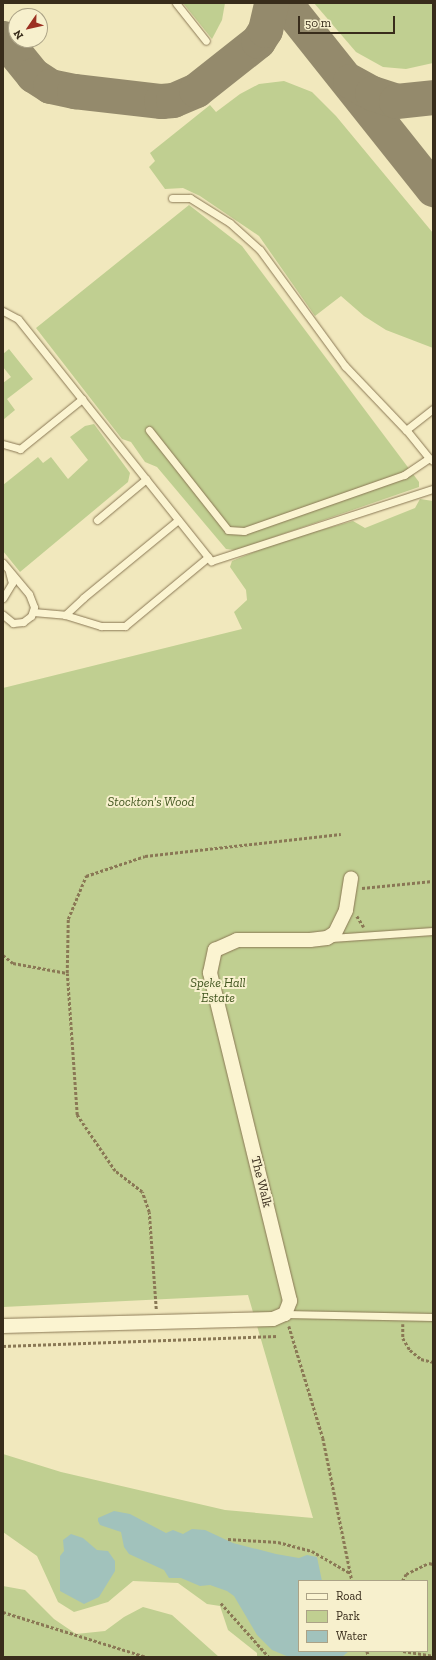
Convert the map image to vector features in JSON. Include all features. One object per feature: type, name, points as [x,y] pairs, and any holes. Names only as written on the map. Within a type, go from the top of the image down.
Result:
[{"type":"street","points":[[327,938],[335,933],[342,923],[351,883]]},
{"type":"street","name":"The Walk","points":[[285,1314],[290,1301],[210,973],[216,950],[237,940],[327,938]]},
{"type":"street","points":[[3,1326],[273,1319],[285,1314]]},
{"type":"lane","points":[[176,3],[206,41]]},
{"type":"lane","points":[[149,430],[228,530],[244,532],[404,475],[431,460],[406,430],[345,366],[260,250],[230,223],[190,198],[172,198]]},
{"type":"lane","points":[[3,311],[18,319],[211,561],[433,490]]},
{"type":"lane","points":[[3,444],[20,449],[82,399]]},
{"type":"lane","points":[[406,430],[433,409]]},
{"type":"lane","points":[[98,520],[146,479]]},
{"type":"lane","points":[[65,615],[83,598],[178,520]]},
{"type":"lane","points":[[33,612],[65,615],[101,626],[126,626],[208,557]]},
{"type":"lane","points":[[3,598],[12,583],[3,563],[31,592],[33,602],[33,612],[27,620],[18,623],[8,620],[3,615]]},
{"type":"lane","points":[[327,938],[433,931]]},
{"type":"lane","points":[[285,1314],[433,1317]]},
{"type":"path","points":[[156,1322],[149,1212],[142,1192],[115,1171],[77,1115],[67,973],[68,919],[86,876],[145,856],[341,834]]},
{"type":"path","points":[[351,883],[433,882]]},
{"type":"path","points":[[3,955],[12,963],[67,973]]},
{"type":"path","points":[[285,1314],[323,1438],[352,1580]]},
{"type":"path","points":[[403,1316],[403,1338],[410,1350],[420,1359],[433,1362]]},
{"type":"path","points":[[3,1346],[278,1336]]},
{"type":"path","points":[[228,1539],[278,1542],[312,1551],[350,1573]]},
{"type":"path","points":[[403,1580],[406,1574],[429,1563],[433,1564]]},
{"type":"path","points":[[221,1603],[269,1657]]},
{"type":"path","points":[[3,1612],[147,1657]]},
{"type":"path","points":[[404,1652],[406,1654],[433,1656]]},
{"type":"green space","points":[[183,3],[225,3],[222,20],[212,39]]},
{"type":"green space","points":[[314,3],[433,3],[433,63],[406,69],[383,67],[356,52]]},
{"type":"green space","points":[[284,81],[312,92],[336,116],[433,233],[433,348],[386,330],[364,316],[341,296],[315,316],[259,236],[200,196],[183,188],[165,189],[149,167],[155,161],[150,153],[210,105],[216,112],[240,94],[259,84]]},
{"type":"green space","points":[[189,205],[242,246],[419,482],[419,487],[254,544],[235,550],[226,549],[157,467],[145,462],[131,442],[122,439],[36,328]]},
{"type":"green space","points":[[9,349],[33,379],[7,399],[15,410],[3,420],[3,383],[11,377],[3,367],[3,354]]},
{"type":"green space","points":[[94,424],[130,473],[128,482],[20,572],[3,551],[3,485],[38,457],[43,463],[51,457],[68,479],[88,460],[70,437],[85,426]]},
{"type":"green space","name":"Speke Hall Estate","points":[[420,499],[433,501],[433,1657],[257,1657],[257,1653],[228,1630],[220,1606],[207,1604],[178,1583],[133,1581],[108,1602],[74,1612],[58,1602],[37,1556],[3,1532],[3,1454],[61,1472],[225,1510],[313,1518],[248,1295],[3,1307],[3,688],[242,629],[234,612],[247,600],[246,590],[230,567],[232,561],[281,541],[353,521],[365,528],[415,508]]},
{"type":"green space","points":[[3,1586],[25,1590],[54,1619],[76,1634],[105,1631],[124,1617],[143,1607],[172,1615],[219,1657],[3,1657]]},
{"type":"water","points":[[114,1511],[130,1514],[166,1533],[173,1530],[183,1534],[192,1529],[205,1530],[233,1543],[276,1554],[299,1558],[307,1555],[317,1557],[322,1580],[298,1580],[298,1652],[348,1652],[342,1657],[289,1657],[272,1650],[257,1635],[234,1596],[227,1591],[210,1585],[200,1586],[181,1578],[169,1578],[164,1570],[129,1554],[124,1547],[121,1532],[100,1525],[98,1518]]},
{"type":"water","points":[[71,1534],[83,1538],[97,1550],[108,1551],[115,1561],[115,1571],[99,1597],[84,1604],[60,1591],[60,1556],[64,1551],[63,1540]]},
{"type":"taxiway","points":[[3,38],[33,75],[50,86],[74,91],[161,101],[173,100],[196,90],[258,41],[265,30],[271,3]]},
{"type":"taxiway","points":[[285,3],[433,189]]},
{"type":"taxiway","points":[[350,81],[372,93],[396,101],[433,97]]},
{"type":"park label","name":"Stockton's Wood","points":[[151,802]]}]
